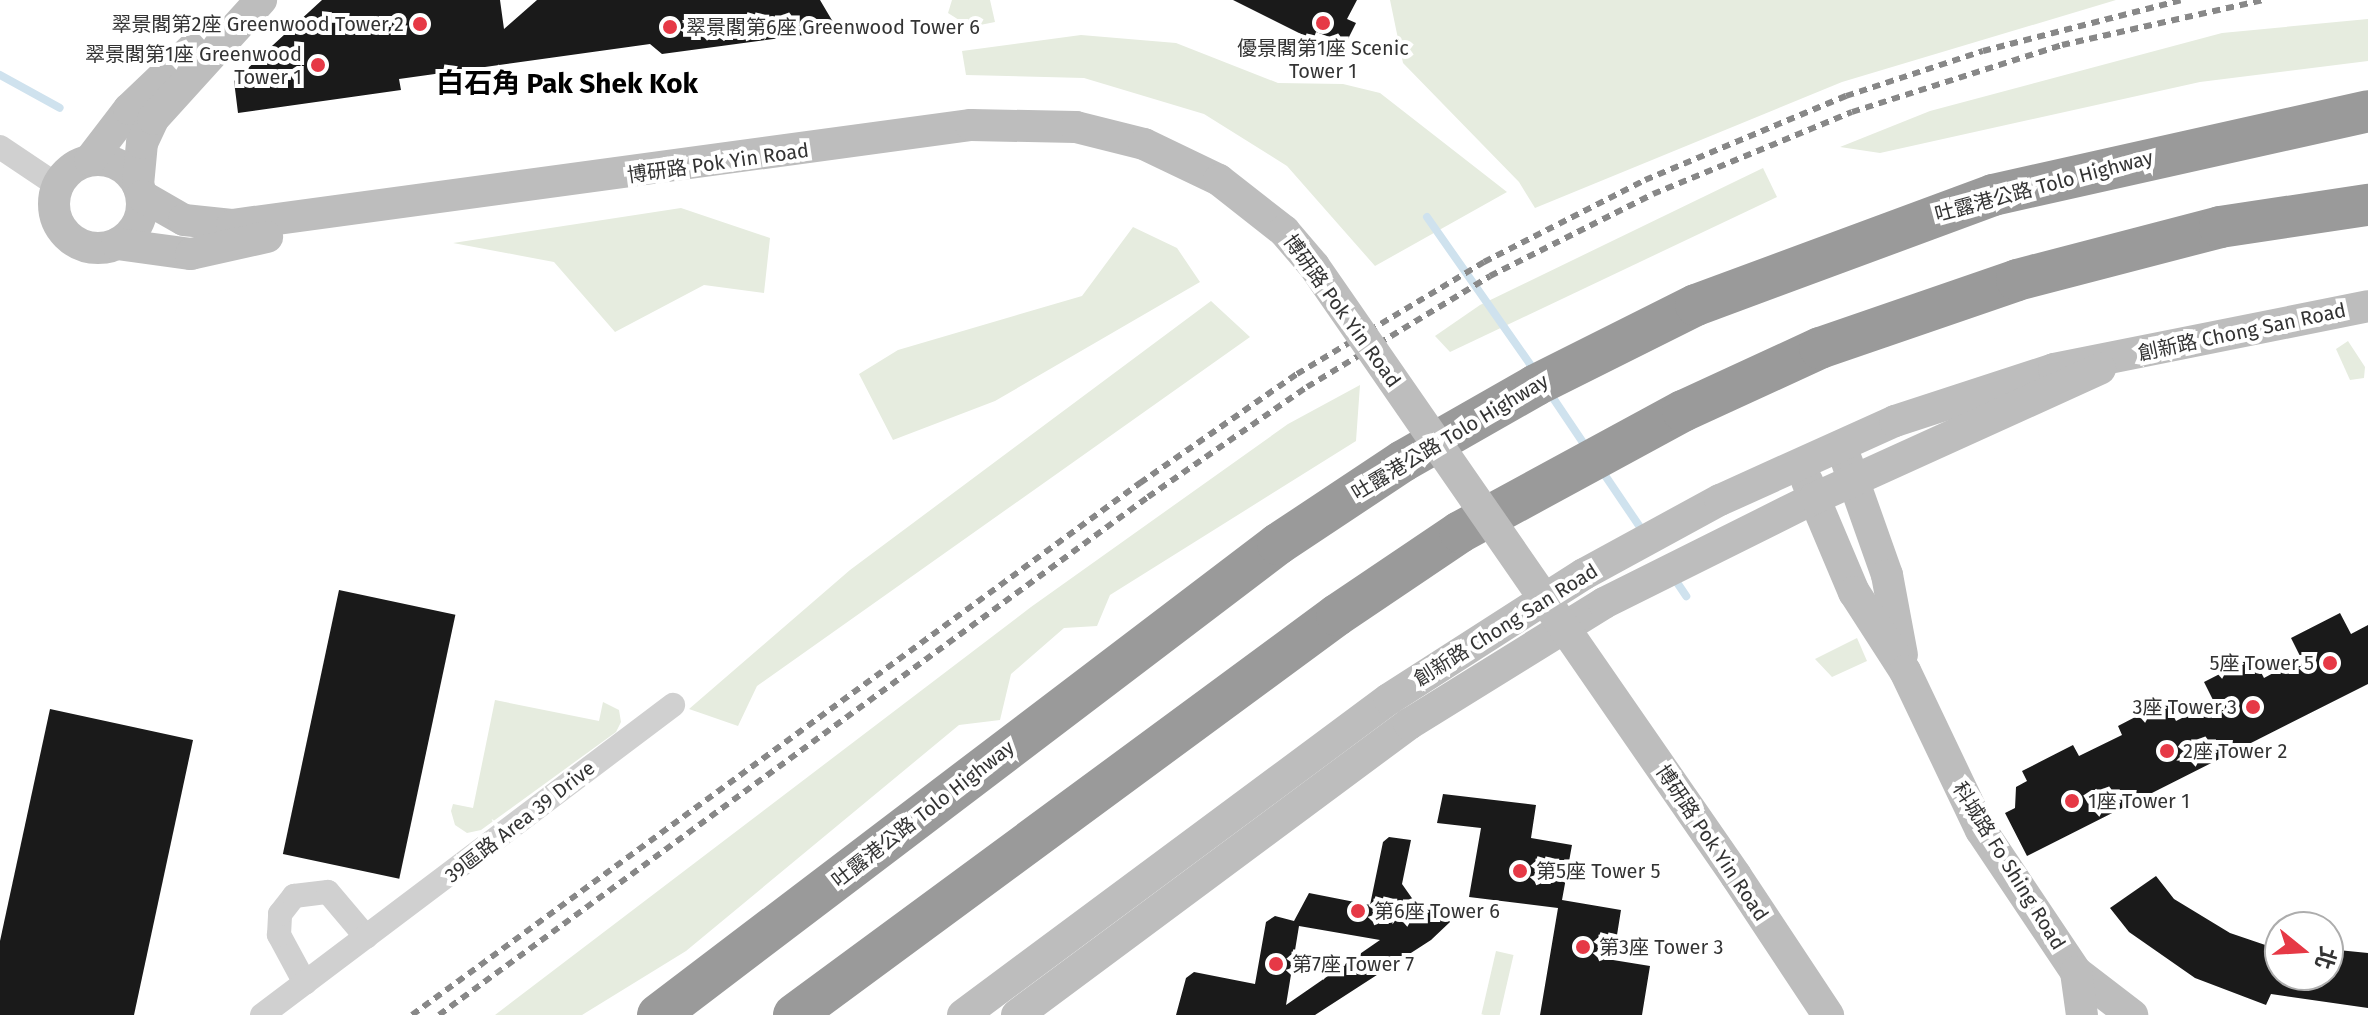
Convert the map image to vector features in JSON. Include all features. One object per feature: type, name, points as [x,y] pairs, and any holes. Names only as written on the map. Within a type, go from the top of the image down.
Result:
[{"type":"highway","name":"吐露港公路 Tolo Highway","points":[[658,1015],[1278,544],[1479,415],[1643,330],[1790,266],[1993,195],[2368,111]]},
{"type":"highway","points":[[794,1015],[1337,615],[1530,491],[1683,411],[1820,348],[2017,280],[2220,227],[2368,205]]},
{"type":"street","points":[[254,6],[153,119],[138,157],[140,190],[135,229],[117,244],[96,249],[67,236],[56,218],[58,186],[71,169],[90,160],[151,85],[254,6]]},
{"type":"street","name":"博研路 Pok Yin Road","points":[[140,190],[172,216],[214,225],[370,209],[971,125],[1065,126],[1144,144],[1219,180],[1284,231],[1314,266],[1736,876],[1828,1015]]},
{"type":"street","points":[[0,147],[58,186]]},
{"type":"street","points":[[90,160],[113,162],[140,190]]},
{"type":"street","name":"博研路 Pok Yin Road","points":[[117,244],[191,254],[370,209]]},
{"type":"street","name":"創新路 Chong San Road","points":[[963,1015],[1285,772],[1584,574],[1720,500],[1840,444],[2054,369],[2368,306]]},
{"type":"street","name":"創新路 Chong San Road","points":[[1017,1015],[1409,724],[1604,603],[1815,498],[2060,392],[2116,359]]},
{"type":"street","name":"科城路 Fo Shing Road","points":[[1840,444],[1887,575],[1905,671]]},
{"type":"street","name":"科城路 Fo Shing Road","points":[[1799,462],[1854,592],[1905,671],[1981,830],[2076,972],[2132,1015]]},
{"type":"street","name":"39區路 Area 39 Drive","points":[[262,1015],[673,705]]},
{"type":"street","points":[[305,983],[279,935],[280,914],[294,896],[328,892],[366,937]]},
{"type":"street","name":"科城路 Fo Shing Road","points":[[2076,972],[2082,1015]]},
{"type":"shaded area","points":[[952,0],[990,0],[995,22],[970,27],[948,13]]},
{"type":"shaded area","points":[[1390,0],[2116,0],[1842,82],[1535,208],[1519,182],[1403,63]]},
{"type":"shaded area","points":[[2368,19],[2368,61],[2200,82],[1880,153],[1840,147],[1930,111],[2222,33]]},
{"type":"shaded area","points":[[1081,35],[1176,43],[1278,83],[1343,84],[1380,93],[1507,192],[1375,266],[1287,166],[1204,114],[1084,78],[966,75],[962,51]]},
{"type":"shaded area","points":[[1763,168],[1777,197],[1450,352],[1435,336],[1480,305]]},
{"type":"shaded area","points":[[681,208],[770,238],[764,293],[704,285],[615,332],[554,262],[453,243]]},
{"type":"shaded area","points":[[1133,227],[1177,248],[1200,282],[995,401],[893,440],[859,374],[898,350],[1082,296]]},
{"type":"shaded area","points":[[1211,301],[1250,337],[757,686],[738,726],[689,709],[850,570]]},
{"type":"shaded area","points":[[2348,341],[2365,367],[2364,378],[2350,380],[2336,349]]},
{"type":"shaded area","points":[[1360,385],[1356,441],[1110,595],[1097,626],[1064,628],[1011,674],[1000,720],[959,725],[686,951],[582,1015],[495,1015],[1031,607],[1288,424]]},
{"type":"shaded area","points":[[1857,638],[1867,661],[1832,677],[1815,659]]},
{"type":"shaded area","points":[[495,700],[599,721],[603,702],[619,710],[621,722],[616,732],[481,830],[467,833],[455,825],[451,811],[453,804],[473,808]]},
{"type":"shaded area","points":[[1496,951],[1514,955],[1500,1015],[1481,1014]]},
{"type":"building","points":[[322,0],[500,0],[504,29],[537,0],[820,0],[833,22],[826,32],[662,54],[650,44],[399,79],[401,90],[238,113],[234,81]]},
{"type":"building","name":"優景閣第1座 Scenic Tower 1","points":[[1233,0],[1357,0],[1347,19],[1356,23],[1346,43],[1316,32],[1313,40]]},
{"type":"building","points":[[339,590],[455,615],[399,879],[283,854]]},
{"type":"building","points":[[2340,613],[2351,634],[2368,625],[2368,684],[2027,856],[2005,813],[2015,808],[2016,787],[2027,781],[2022,771],[2073,745],[2079,756],[2122,735],[2118,726],[2166,701],[2176,721],[2214,702],[2204,682],[2253,657],[2264,678],[2301,658],[2291,638]]},
{"type":"building","points":[[50,709],[193,740],[134,1015],[0,1015],[0,941]]},
{"type":"building","points":[[1443,794],[1536,805],[1531,838],[1572,845],[1562,900],[1621,910],[1613,960],[1650,966],[1642,1015],[1540,1015],[1558,908],[1469,897],[1481,828],[1437,823]]},
{"type":"building","points":[[1389,837],[1411,840],[1402,884],[1421,911],[1435,901],[1450,922],[1431,940],[1315,1015],[1176,1015],[1186,978],[1194,972],[1255,984],[1266,922],[1275,916],[1294,921],[1309,893],[1370,905],[1383,842]],"holes":[[[1299,926],[1380,940],[1286,1005]]]},
{"type":"building","points":[[2156,876],[2174,899],[2230,933],[2264,945],[2264,991],[2344,991],[2344,951],[2368,953],[2368,1008],[2271,994],[2266,1005],[2195,978],[2129,932],[2110,908]]},
{"type":"waterway","points":[[0,75],[60,108]]},
{"type":"waterway","points":[[1427,217],[1534,370]]},
{"type":"waterway","points":[[1549,392],[1588,450]]},
{"type":"waterway","points":[[1600,468],[1644,533]]},
{"type":"waterway","points":[[1674,578],[1686,596]]},
{"type":"railway","points":[[412,1015],[1140,483],[1297,374],[1484,262],[1645,180],[1846,96],[1983,51],[2181,0]]},
{"type":"railway","points":[[439,1015],[1148,497],[1307,387],[1490,276],[1653,194],[1852,112],[2062,45],[2263,0]]},
{"type":"place","name":"優景閣第1座 Scenic Tower 1","points":[[1323,23]]},
{"type":"place","name":"翠景閣第2座 Greenwood Tower 2","points":[[420,24]]},
{"type":"place","name":"翠景閣第6座 Greenwood Tower 6","points":[[670,27]]},
{"type":"place","name":"翠景閣第1座 Greenwood Tower 1","points":[[318,65]]},
{"type":"place","name":"5座 Tower 5","points":[[2330,663]]},
{"type":"place","name":"3座 Tower 3","points":[[2253,707]]},
{"type":"place","name":"2座 Tower 2","points":[[2167,751]]},
{"type":"place","name":"1座 Tower 1","points":[[2072,801]]},
{"type":"place","name":"第5座 Tower 5","points":[[1520,871]]},
{"type":"place","name":"第6座 Tower 6","points":[[1358,911]]},
{"type":"place","name":"第3座 Tower 3","points":[[1583,947]]},
{"type":"place","name":"第7座 Tower 7","points":[[1276,964]]},
{"type":"district","name":"白石角 Pak Shek Kok","points":[[567,84]]}]
